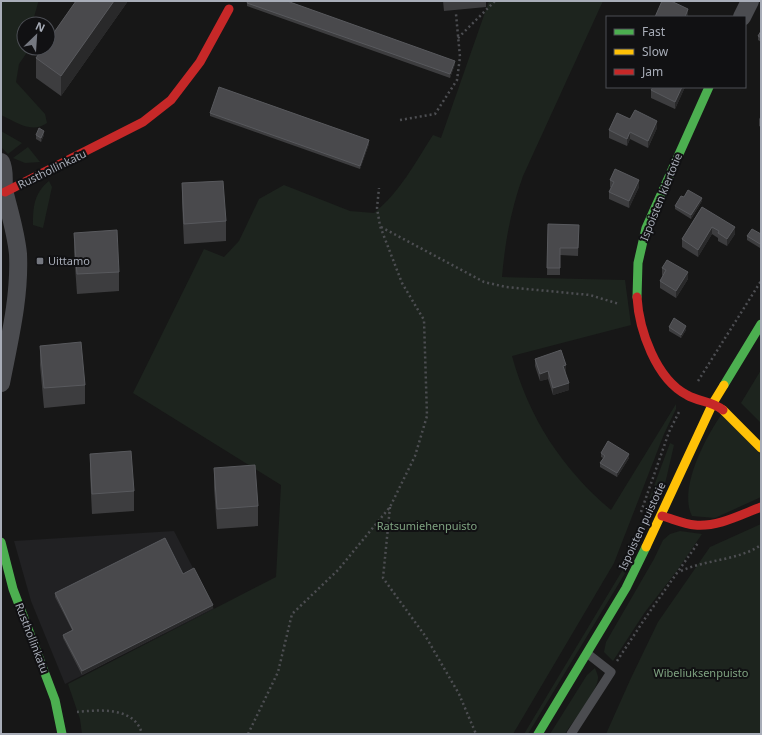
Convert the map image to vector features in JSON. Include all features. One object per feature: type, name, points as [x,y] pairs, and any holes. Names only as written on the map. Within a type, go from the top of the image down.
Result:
[{"type":"street","points":[[742,16],[750,1]]},
{"type":"street","name":"Rusthollinkatu","points":[[1,383],[16,304],[18,254],[12,216],[3,191],[143,122],[171,100],[200,62],[229,9]]},
{"type":"street","name":"Ispoisten kiertotie","points":[[708,88],[645,232],[638,263],[638,303],[646,339],[664,372],[673,384],[688,397],[713,402],[727,412],[761,448]]},
{"type":"street","points":[[1,162],[4,169],[3,191]]},
{"type":"street","name":"Ispoisten puistotie","points":[[538,734],[588,654],[626,588],[662,516],[713,402],[761,324]]},
{"type":"street","points":[[662,516],[690,524],[711,525],[761,507]]},
{"type":"street","name":"Rusthollinkatu","points":[[1,542],[13,589],[56,700],[62,734]]},
{"type":"lane","points":[[571,734],[611,672],[588,654]]},
{"type":"path","points":[[458,38],[495,1]]},
{"type":"path","points":[[400,120],[435,114],[456,80],[460,57],[456,14]]},
{"type":"path","points":[[248,734],[278,672],[292,614],[338,570],[390,507],[416,456],[427,416],[424,320],[402,283],[380,226],[376,208],[379,188]]},
{"type":"path","points":[[380,226],[484,282],[496,285],[590,294],[622,305],[638,303]]},
{"type":"path","points":[[695,386],[761,281]]},
{"type":"path","points":[[640,515],[669,432],[680,409]]},
{"type":"path","points":[[390,507],[383,578],[426,637],[459,694],[476,734]]},
{"type":"path","points":[[611,672],[646,617],[680,571],[711,525]]},
{"type":"path","points":[[680,571],[694,565],[736,557],[761,545]]},
{"type":"path","points":[[73,713],[105,710],[125,715],[140,727],[142,734]]},
{"type":"shaded area","points":[[174,531],[214,609],[65,684],[31,601],[14,541]]},
{"type":"green space","points":[[1,1],[38,1],[34,16],[16,16],[16,56],[24,56],[19,64],[16,82],[45,114],[47,123],[41,126],[29,127],[18,124],[1,115]]},
{"type":"green space","name":"Ratsumiehenpuisto","points":[[489,1],[603,1],[523,176],[509,226],[502,277],[625,280],[631,325],[512,356],[519,379],[528,400],[550,441],[577,477],[611,510],[676,404],[676,409],[664,434],[614,563],[513,734],[82,734],[80,719],[68,684],[276,577],[281,485],[133,393],[204,249],[224,257],[239,241],[259,199],[284,185],[350,211],[374,213],[392,196],[433,135],[441,138]]},
{"type":"green space","points":[[1,131],[22,143],[8,154],[1,147]]},
{"type":"green space","points":[[28,147],[40,162],[25,163],[13,158]]},
{"type":"green space","points":[[49,181],[52,187],[43,228],[33,225],[33,212],[37,195]]},
{"type":"green space","points":[[761,370],[761,423],[741,403]]},
{"type":"green space","points":[[722,414],[761,455],[761,497],[715,518],[692,516],[689,505],[691,478],[702,449]]},
{"type":"green space","points":[[670,443],[674,445],[665,484],[654,509],[652,509],[647,506],[648,502]]},
{"type":"green space","points":[[645,518],[649,518],[633,560],[528,734],[524,734],[622,571],[635,541],[641,521]]},
{"type":"green space","name":"Wibeliuksenpuisto","points":[[761,524],[761,734],[606,734],[658,622],[710,547]]},
{"type":"green space","points":[[680,531],[702,534],[676,572],[645,612],[613,661],[604,652],[606,642],[654,559],[663,540],[670,534]]},
{"type":"green space","points":[[595,668],[598,676],[594,690],[565,734],[550,734],[587,675]]},
{"type":"building","points":[[76,1],[114,1],[61,76],[36,58],[37,56],[56,56],[56,30]]},
{"type":"building","points":[[248,1],[287,1],[455,61],[450,74],[247,3]]},
{"type":"building","points":[[662,1],[671,1],[688,9],[685,16],[655,16]]},
{"type":"building","points":[[761,31],[761,38],[758,36]]},
{"type":"building","points":[[219,87],[369,140],[360,166],[210,113]]},
{"type":"building","points":[[652,88],[682,88],[675,102],[651,90]]},
{"type":"building","points":[[635,110],[657,121],[648,141],[630,132],[627,139],[609,130],[617,113],[630,119]]},
{"type":"building","points":[[39,128],[44,131],[41,138],[36,135]]},
{"type":"building","points":[[615,169],[639,180],[629,201],[609,192],[614,182],[610,180]]},
{"type":"building","points":[[223,181],[226,221],[184,224],[182,183]]},
{"type":"building","points":[[688,190],[702,198],[691,215],[675,206],[681,196],[684,197]]},
{"type":"building","points":[[702,207],[735,227],[727,239],[718,233],[719,231],[712,227],[698,250],[682,239]]},
{"type":"building","points":[[548,224],[579,225],[578,248],[560,248],[560,268],[547,268]]},
{"type":"building","points":[[752,229],[761,234],[760,244],[747,236]]},
{"type":"building","points":[[117,230],[119,272],[77,274],[74,233]]},
{"type":"building","points":[[667,260],[688,272],[676,291],[660,281],[666,270],[662,268]]},
{"type":"building","points":[[674,318],[686,326],[681,335],[669,327]]},
{"type":"building","points":[[81,342],[85,385],[44,388],[40,346]]},
{"type":"building","points":[[561,350],[566,365],[563,366],[569,383],[553,388],[548,371],[540,374],[535,359]]},
{"type":"building","points":[[608,441],[629,454],[617,473],[600,463],[605,456],[601,453]]},
{"type":"building","points":[[131,451],[134,491],[92,494],[90,454]]},
{"type":"building","points":[[255,465],[258,506],[217,509],[214,468]]},
{"type":"building","points":[[165,538],[183,574],[194,568],[213,605],[82,671],[63,635],[73,630],[55,593]]},
{"type":"traffic: fast","points":[[637,297],[638,263],[646,228],[709,88]]},
{"type":"traffic: fast","points":[[724,385],[761,324]]},
{"type":"traffic: fast","points":[[1,542],[13,589],[55,700],[62,734]]},
{"type":"traffic: fast","points":[[538,734],[626,588],[646,547]]},
{"type":"traffic: slow","points":[[646,547],[713,403],[724,385]]},
{"type":"traffic: slow","points":[[723,410],[761,448]]},
{"type":"traffic: jam","points":[[5,192],[143,122],[171,100],[200,62],[229,9]]},
{"type":"traffic: jam","points":[[637,297],[641,324],[651,352],[666,378],[676,388],[687,395],[719,407],[723,410]]},
{"type":"traffic: jam","points":[[662,516],[687,524],[704,525],[729,520],[761,507]]},
{"type":"place","name":"Uittamo","points":[[40,261]]}]
